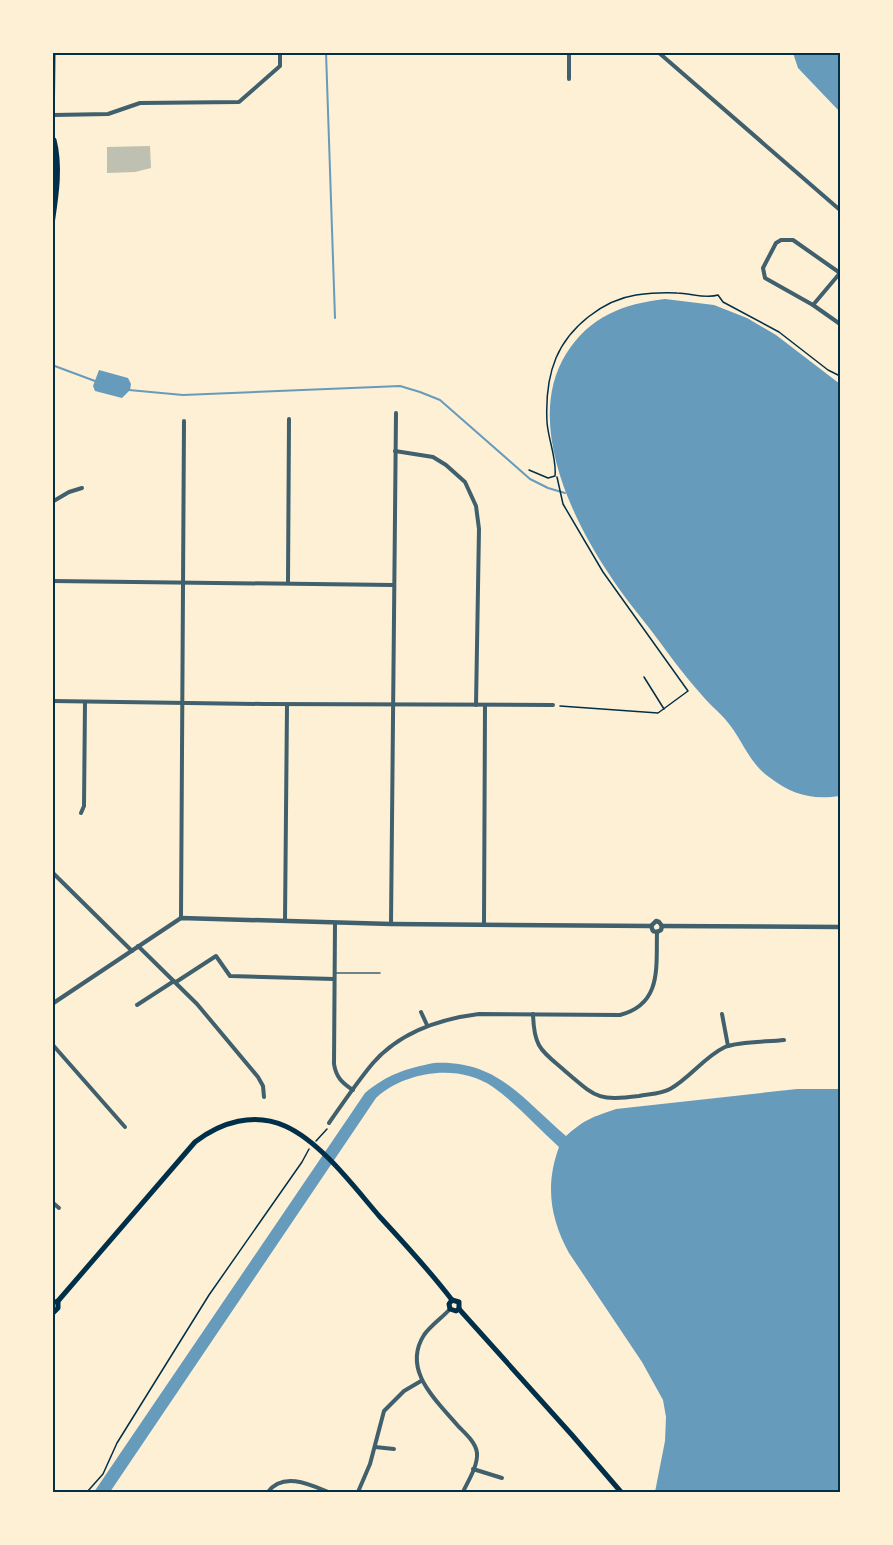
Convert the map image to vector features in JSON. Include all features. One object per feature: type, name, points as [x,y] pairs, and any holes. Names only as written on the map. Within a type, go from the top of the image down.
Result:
[{"type":"main road","points":[[52,224],[54,167],[58,157],[53,141],[53,52]]},
{"type":"main road","points":[[52,197],[54,210]]},
{"type":"main road","points":[[52,1314],[58,1308],[55,1302],[195,1142],[227,1124],[265,1120],[295,1131],[320,1150],[452,1300],[459,1302],[459,1309],[619,1492]]},
{"type":"main road","points":[[452,1300],[449,1304],[450,1309],[456,1311],[459,1309]]},
{"type":"street","points":[[54,115],[108,114],[140,103],[239,102],[280,66],[280,52]]},
{"type":"street","points":[[569,52],[569,79]]},
{"type":"street","points":[[658,52],[840,210]]},
{"type":"street","points":[[813,305],[840,273],[793,240],[781,240],[776,243],[763,268],[765,278],[813,305],[840,324]]},
{"type":"street","points":[[390,924],[396,413]]},
{"type":"street","points":[[288,584],[289,419]]},
{"type":"street","points":[[181,918],[184,421]]},
{"type":"street","points":[[395,451],[433,457],[446,465],[465,482],[476,506],[479,529],[476,705]]},
{"type":"street","points":[[52,502],[69,492],[82,488]]},
{"type":"street","points":[[52,581],[393,585]]},
{"type":"street","points":[[52,701],[287,705],[553,705]]},
{"type":"street","points":[[81,813],[84,806],[85,702]]},
{"type":"street","points":[[285,921],[287,705]]},
{"type":"street","points":[[484,925],[485,705]]},
{"type":"street","points":[[52,872],[132,951]]},
{"type":"street","points":[[53,1003],[181,918],[484,925],[651,926],[656,921],[662,926],[840,927]]},
{"type":"street","points":[[335,923],[335,1072],[339,1080],[353,1090]]},
{"type":"street","points":[[651,926],[653,931],[657,932]]},
{"type":"street","points":[[329,1123],[381,1055],[427,1025],[479,1014],[620,1015],[638,1007],[647,1000],[654,982],[657,932],[662,926]]},
{"type":"street","points":[[138,946],[197,1004],[258,1077],[264,1086],[264,1097]]},
{"type":"street","points":[[137,1005],[216,957],[230,976],[334,979]]},
{"type":"street","points":[[421,1012],[427,1025]]},
{"type":"street","points":[[533,1014],[534,1034],[541,1050],[589,1092],[602,1098],[624,1098],[669,1090],[716,1052],[728,1046],[784,1040]]},
{"type":"street","points":[[722,1014],[728,1046]]},
{"type":"street","points":[[52,1044],[125,1126]]},
{"type":"street","points":[[52,1202],[59,1208]]},
{"type":"street","points":[[450,1309],[430,1327],[420,1341],[417,1356],[421,1381],[474,1444],[477,1456],[463,1492]]},
{"type":"street","points":[[358,1492],[375,1447],[384,1411],[404,1391],[421,1381]]},
{"type":"street","points":[[375,1447],[394,1449]]},
{"type":"street","points":[[473,1469],[502,1478]]},
{"type":"street","points":[[268,1492],[273,1486],[290,1481],[298,1481],[328,1492]]},
{"type":"lane","points":[[334,973],[380,974]]},
{"type":"path","points":[[530,470],[548,478],[555,476],[547,423],[547,404],[556,358],[580,324],[602,308],[623,298],[659,292],[711,297],[718,295],[723,302],[779,332],[828,370],[840,376]]},
{"type":"path","points":[[553,705],[658,713],[688,691],[603,572],[562,500],[557,477]]},
{"type":"path","points":[[644,677],[664,710]]},
{"type":"path","points":[[320,1136],[326,1132]]},
{"type":"path","points":[[87,1492],[103,1474],[117,1443],[209,1294],[302,1162],[308,1150]]},
{"type":"water","points":[[793,53],[840,53],[840,112],[798,68]]},
{"type":"water","points":[[665,299],[714,305],[747,318],[776,335],[840,384],[840,796],[803,795],[786,788],[762,771],[750,757],[731,726],[687,678],[618,588],[594,551],[567,496],[551,437],[550,408],[554,380],[566,354],[586,330],[609,314],[635,304]]},
{"type":"water","points":[[99,370],[128,378],[131,384],[130,390],[122,398],[95,391],[93,386]]},
{"type":"water","points":[[434,1063],[456,1064],[492,1075],[508,1084],[566,1136],[589,1119],[616,1109],[797,1089],[840,1089],[840,1492],[655,1492],[665,1441],[666,1417],[663,1400],[642,1362],[569,1253],[557,1227],[551,1188],[559,1147],[519,1108],[493,1087],[479,1079],[464,1075],[433,1073],[402,1082],[376,1098],[110,1492],[94,1492],[365,1093],[397,1073]]},
{"type":"building","points":[[150,146],[151,168],[135,172],[107,173],[107,147]]},
{"type":"waterway","points":[[326,52],[335,318]]},
{"type":"waterway","points":[[52,365],[95,381]]},
{"type":"waterway","points":[[129,390],[183,395],[400,386],[440,400],[530,479],[565,493]]}]
